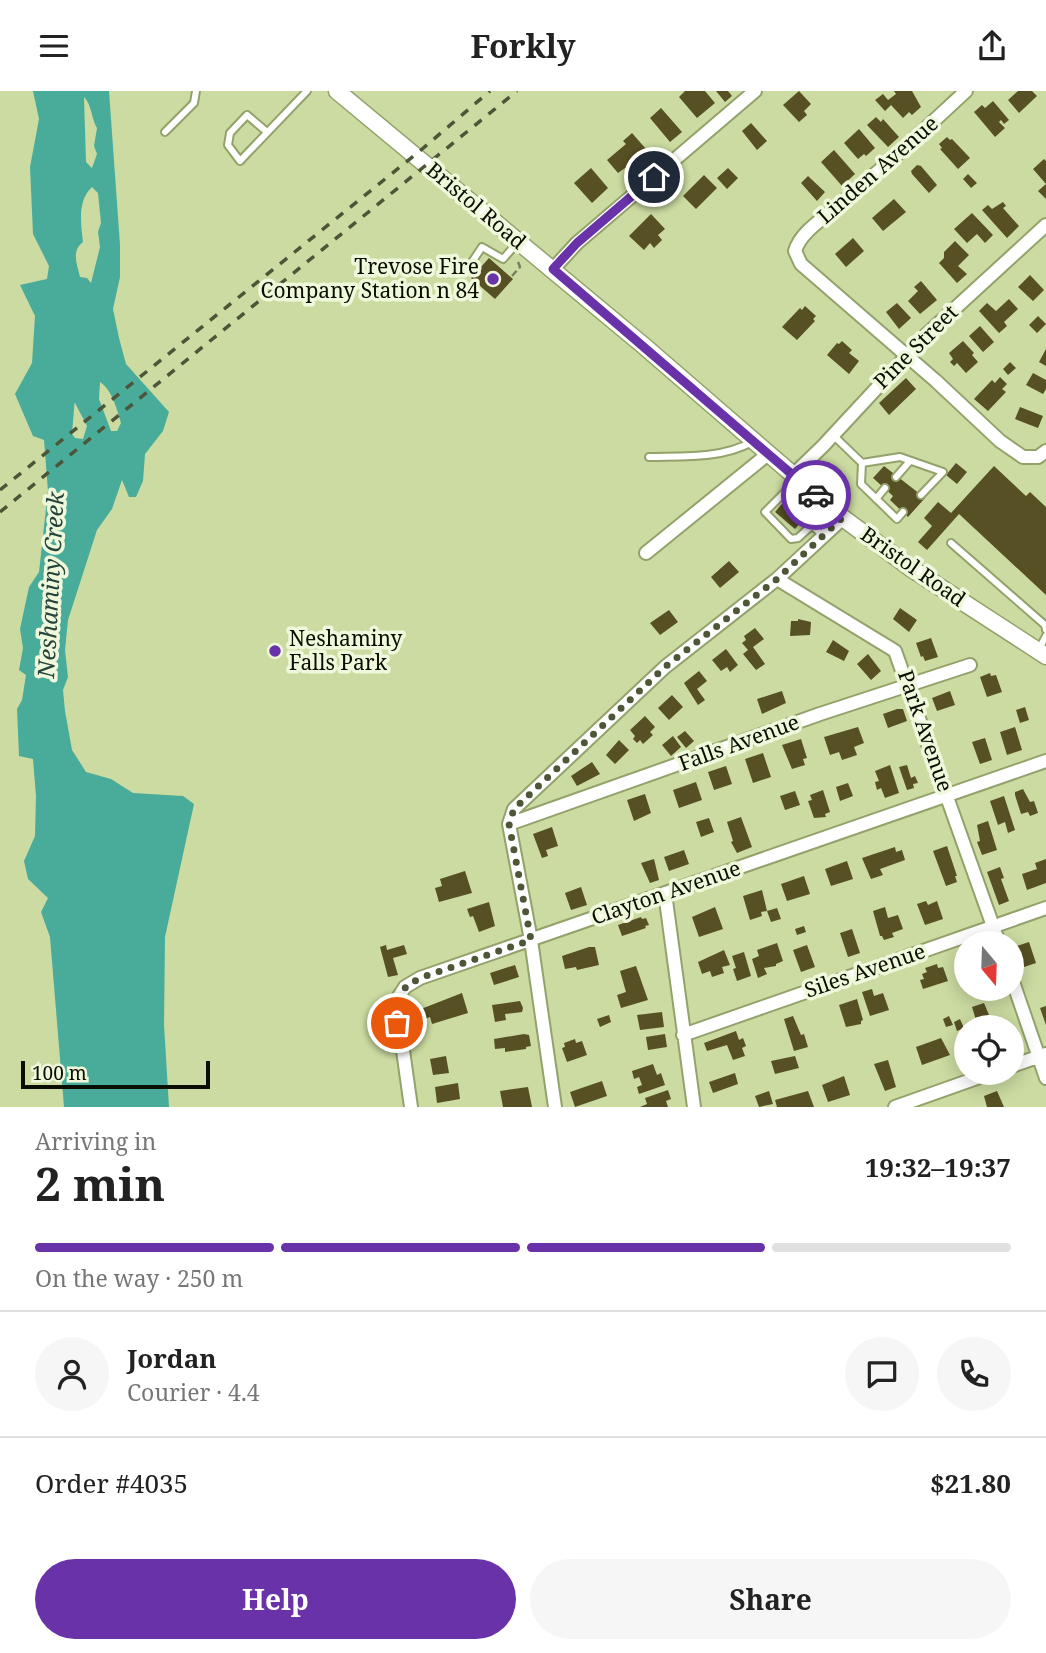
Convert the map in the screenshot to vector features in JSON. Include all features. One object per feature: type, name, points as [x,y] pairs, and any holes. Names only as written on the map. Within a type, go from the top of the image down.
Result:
[{"type":"main road","name":"Bristol Road","points":[[337,91],[515,246],[553,269],[843,517],[912,569],[1043,648]]},
{"type":"street","points":[[553,269],[577,243],[755,91]]},
{"type":"street","name":"Linden Avenue","points":[[905,356],[801,264],[794,251],[800,239],[812,227],[844,202],[966,91]]},
{"type":"street","name":"Pine Street","points":[[793,475],[905,356],[1046,225]]},
{"type":"street","points":[[905,356],[1009,448],[1023,457],[1042,454]]},
{"type":"street","points":[[646,553],[768,454]]},
{"type":"street","points":[[555,1107],[531,940],[509,824],[514,809],[665,667],[777,579],[843,517]]},
{"type":"street","name":"Park Avenue","points":[[777,579],[895,651],[995,931]]},
{"type":"street","name":"Falls Avenue","points":[[509,824],[908,684],[970,665]]},
{"type":"street","name":"Clayton Avenue","points":[[411,1107],[396,1001],[405,987],[420,978],[1046,761]]},
{"type":"street","points":[[665,893],[694,1107]]},
{"type":"street","name":"Siles Avenue","points":[[683,1035],[1046,908]]},
{"type":"street","points":[[1021,1001],[1042,1055],[1046,1077]]},
{"type":"street","points":[[1024,1062],[1042,1055]]},
{"type":"street","points":[[895,1107],[958,1085]]},
{"type":"lane","points":[[165,132],[194,103],[197,91]]},
{"type":"lane","points":[[267,132],[247,115],[230,133],[228,145],[240,160],[307,91]]},
{"type":"lane","points":[[468,268],[482,247],[503,259],[515,246]]},
{"type":"lane","points":[[833,435],[862,463],[861,485],[897,519],[903,512]]},
{"type":"lane","points":[[649,457],[723,454],[753,441]]},
{"type":"lane","points":[[862,463],[900,457],[943,472],[921,495]]},
{"type":"lane","points":[[896,477],[911,461]]},
{"type":"lane","points":[[876,499],[885,488]]},
{"type":"lane","points":[[786,491],[765,512],[790,539],[798,538],[812,524],[823,536]]},
{"type":"lane","points":[[951,543],[1045,625],[1046,630]]},
{"type":"path","points":[[512,276],[520,267],[515,246]]},
{"type":"water","points":[[33,91],[109,91],[120,245],[120,277],[113,309],[126,364],[169,412],[163,431],[145,454],[143,481],[136,497],[129,497],[122,480],[112,509],[97,530],[68,620],[65,650],[68,677],[63,690],[72,750],[86,772],[111,779],[133,793],[183,796],[194,804],[165,937],[164,1025],[169,1107],[64,1107],[50,937],[41,912],[48,898],[28,879],[24,861],[35,836],[36,796],[33,759],[19,756],[17,709],[22,700],[26,675],[19,670],[23,648],[20,629],[29,587],[39,572],[48,491],[44,440],[33,436],[15,394],[32,363],[35,316],[20,285],[47,279],[49,266],[33,234],[30,167],[39,119]],"holes":[[[84,97],[97,128],[94,146],[97,154],[92,168],[86,162]],[[92,187],[98,193],[101,223],[98,232],[100,247],[91,283],[87,278],[80,277],[76,258],[77,249],[83,242],[81,213],[87,193]],[[53,381],[65,399],[75,403],[87,426],[83,439],[75,438],[59,416]],[[100,382],[108,390],[116,406],[121,423],[117,431],[111,431],[99,399]]]},
{"type":"building","points":[[685,91],[705,91],[715,103],[697,118],[679,97]]},
{"type":"building","points":[[716,91],[728,91],[732,96],[725,102]]},
{"type":"building","points":[[799,91],[811,104],[804,111],[807,115],[799,122],[783,105]]},
{"type":"building","points":[[894,91],[912,91],[921,107],[912,115],[909,112],[903,118],[891,105],[885,111],[875,100],[883,94],[888,100],[896,94]]},
{"type":"building","points":[[1018,91],[1032,91],[1037,96],[1019,113],[1008,100]]},
{"type":"building","points":[[993,101],[1009,120],[1004,124],[1001,120],[999,122],[1005,128],[995,137],[974,112]]},
{"type":"building","points":[[661,108],[682,132],[670,142],[650,118]]},
{"type":"building","points":[[876,117],[881,122],[883,119],[899,137],[888,147],[867,125]]},
{"type":"building","points":[[751,123],[767,141],[757,150],[742,131]]},
{"type":"building","points":[[859,129],[875,148],[858,159],[844,143]]},
{"type":"building","points":[[632,133],[646,149],[618,173],[607,160],[626,144],[623,141]]},
{"type":"building","points":[[947,137],[970,158],[958,169],[940,149],[942,148],[939,144]]},
{"type":"building","points":[[834,150],[855,174],[842,186],[821,162]]},
{"type":"building","points":[[1044,159],[1046,161],[1046,184],[1033,169]]},
{"type":"building","points":[[917,165],[921,166],[937,185],[929,193],[912,174],[911,171]]},
{"type":"building","points":[[591,168],[608,188],[592,203],[574,183]]},
{"type":"building","points":[[728,168],[738,178],[727,189],[717,178]]},
{"type":"building","points":[[968,174],[977,183],[971,188],[963,179]]},
{"type":"building","points":[[704,175],[717,188],[696,209],[683,196]]},
{"type":"building","points":[[808,176],[825,192],[817,201],[801,183]]},
{"type":"building","points":[[1046,184],[1046,199],[1038,191]]},
{"type":"building","points":[[894,199],[906,212],[883,231],[872,218]]},
{"type":"building","points":[[1003,202],[1006,206],[1003,208],[1019,226],[1007,238],[982,210],[988,205],[992,209]]},
{"type":"building","points":[[972,213],[993,235],[985,243],[977,234],[967,243],[954,229]]},
{"type":"building","points":[[651,214],[665,229],[658,235],[662,240],[654,248],[650,243],[644,250],[629,236]]},
{"type":"building","points":[[853,238],[864,251],[846,267],[835,254]]},
{"type":"building","points":[[955,241],[969,255],[958,266],[967,274],[957,283],[939,263],[944,258],[944,252]]},
{"type":"building","points":[[489,258],[513,279],[495,299],[471,278]]},
{"type":"building","points":[[1030,275],[1044,290],[1033,301],[1018,287]]},
{"type":"building","points":[[921,281],[937,300],[920,314],[908,301],[918,291],[914,287]]},
{"type":"building","points":[[1009,299],[1018,309],[1004,322],[1007,326],[999,333],[979,311],[987,303],[996,311]]},
{"type":"building","points":[[897,303],[911,318],[899,329],[886,312]]},
{"type":"building","points":[[805,306],[816,316],[813,319],[815,321],[797,340],[782,327]]},
{"type":"building","points":[[1038,316],[1046,324],[1037,333],[1029,325]]},
{"type":"building","points":[[980,326],[994,342],[983,352],[969,336]]},
{"type":"building","points":[[842,341],[852,350],[849,353],[859,361],[849,374],[827,355]]},
{"type":"building","points":[[963,341],[978,362],[966,373],[957,363],[954,366],[950,362],[953,359],[949,353]]},
{"type":"building","points":[[1046,349],[1046,366],[1039,362]]},
{"type":"building","points":[[1010,362],[1016,368],[1008,375],[1003,369]]},
{"type":"building","points":[[1033,373],[1046,380],[1043,394],[1026,385]]},
{"type":"building","points":[[1000,377],[1007,384],[1002,389],[1006,392],[988,411],[974,399],[992,380],[995,383]]},
{"type":"building","points":[[906,378],[916,389],[889,415],[879,403]]},
{"type":"building","points":[[1020,407],[1043,416],[1038,428],[1015,419]]},
{"type":"building","points":[[956,463],[967,472],[957,484],[946,475]]},
{"type":"building","points":[[884,466],[925,498],[908,517],[890,500],[893,496],[873,478]]},
{"type":"building","points":[[994,466],[1026,496],[1030,492],[1046,507],[1046,595],[959,514],[927,550],[918,542],[932,526],[924,518],[938,502],[951,513]]},
{"type":"building","points":[[785,500],[792,506],[796,501],[802,507],[798,511],[805,517],[795,529],[775,512]]},
{"type":"building","points":[[729,561],[739,572],[720,588],[711,577]]},
{"type":"building","points":[[900,608],[917,620],[909,632],[893,619]]},
{"type":"building","points":[[669,610],[678,622],[660,635],[650,623]]},
{"type":"building","points":[[798,619],[811,622],[810,635],[790,636],[791,621]]},
{"type":"building","points":[[755,628],[764,639],[753,647],[765,664],[756,670],[743,654],[748,650],[742,643],[746,640],[744,636]]},
{"type":"building","points":[[931,638],[938,657],[925,661],[916,643]]},
{"type":"building","points":[[833,640],[849,651],[844,661],[826,652]]},
{"type":"building","points":[[726,649],[738,665],[730,672],[727,667],[721,671],[712,660]]},
{"type":"building","points":[[868,654],[881,671],[871,680],[857,664]]},
{"type":"building","points":[[699,671],[707,681],[697,689],[705,700],[698,705],[684,683]]},
{"type":"building","points":[[990,673],[991,676],[996,675],[1002,692],[987,697],[980,677]]},
{"type":"building","points":[[782,691],[786,703],[762,714],[757,699]]},
{"type":"building","points":[[950,691],[955,705],[937,711],[932,698]]},
{"type":"building","points":[[672,695],[683,707],[669,720],[658,708]]},
{"type":"building","points":[[1025,707],[1029,720],[1020,723],[1016,710]]},
{"type":"building","points":[[903,709],[907,721],[888,728],[883,714]]},
{"type":"building","points":[[645,716],[655,727],[650,732],[653,735],[643,744],[640,740],[637,743],[630,730]]},
{"type":"building","points":[[858,727],[864,743],[854,747],[857,755],[842,760],[839,752],[830,755],[824,737]]},
{"type":"building","points":[[1015,727],[1022,750],[1007,755],[1000,732]]},
{"type":"building","points":[[685,731],[694,741],[686,748],[677,737]]},
{"type":"building","points":[[673,736],[681,747],[671,756],[662,745]]},
{"type":"building","points":[[985,738],[992,760],[980,764],[972,742]]},
{"type":"building","points":[[801,739],[807,758],[803,759],[805,765],[792,769],[782,745]]},
{"type":"building","points":[[619,740],[629,750],[615,764],[606,755]]},
{"type":"building","points":[[763,753],[771,777],[753,783],[745,759]]},
{"type":"building","points":[[592,762],[600,774],[577,786],[571,776]]},
{"type":"building","points":[[890,765],[899,793],[885,798],[881,788],[877,790],[875,782],[879,781],[875,771]]},
{"type":"building","points":[[907,765],[911,778],[915,776],[918,783],[907,790],[899,767]]},
{"type":"building","points":[[726,766],[732,784],[714,790],[708,772]]},
{"type":"building","points":[[696,782],[702,800],[679,808],[673,790]]},
{"type":"building","points":[[848,783],[853,796],[840,801],[836,787]]},
{"type":"building","points":[[1023,789],[1030,802],[1034,801],[1038,813],[1030,816],[1028,812],[1021,814],[1015,792]]},
{"type":"building","points":[[823,790],[830,812],[825,814],[826,817],[814,818],[808,801],[812,800],[810,795]]},
{"type":"building","points":[[795,791],[800,805],[785,810],[780,796]]},
{"type":"building","points":[[645,794],[651,813],[634,821],[627,800]]},
{"type":"building","points":[[1004,796],[1015,830],[1008,833],[1005,822],[998,825],[990,801]]},
{"type":"building","points":[[741,817],[752,847],[737,853],[731,842],[733,841],[727,822]]},
{"type":"building","points":[[709,818],[714,832],[701,837],[696,822]]},
{"type":"building","points":[[988,821],[997,850],[982,855],[977,842],[980,841],[977,825]]},
{"type":"building","points":[[552,827],[558,846],[546,850],[548,856],[542,858],[533,834]]},
{"type":"building","points":[[947,846],[957,882],[946,886],[933,851]]},
{"type":"building","points":[[895,847],[896,852],[902,850],[905,860],[880,869],[883,875],[871,879],[862,858]]},
{"type":"building","points":[[684,850],[689,864],[669,871],[664,857]]},
{"type":"building","points":[[654,859],[659,880],[650,883],[641,863]]},
{"type":"building","points":[[1046,859],[1046,883],[1027,890],[1022,874],[1037,869],[1035,863]]},
{"type":"building","points":[[847,861],[853,879],[831,886],[825,869]]},
{"type":"building","points":[[1000,867],[1004,878],[1001,879],[1009,901],[999,905],[987,872]]},
{"type":"building","points":[[465,871],[472,893],[439,902],[435,888],[442,886],[440,879]]},
{"type":"building","points":[[804,876],[810,894],[787,901],[781,884]]},
{"type":"building","points":[[581,887],[587,905],[571,910],[565,893]]},
{"type":"building","points":[[762,890],[767,911],[750,920],[743,896]]},
{"type":"building","points":[[926,901],[928,905],[937,901],[943,919],[925,925],[917,904]]},
{"type":"building","points":[[489,902],[495,926],[479,932],[467,909]]},
{"type":"building","points":[[715,907],[723,929],[699,937],[692,917]]},
{"type":"building","points":[[885,907],[888,918],[898,915],[903,929],[892,933],[894,937],[884,940],[880,936],[873,911]]},
{"type":"building","points":[[777,908],[781,919],[771,922],[767,911]]},
{"type":"building","points":[[641,917],[646,918],[649,925],[622,936],[618,925]]},
{"type":"building","points":[[804,926],[806,932],[797,935],[795,929]]},
{"type":"building","points":[[852,929],[860,953],[848,957],[840,933]]},
{"type":"building","points":[[1029,942],[1036,963],[1024,967],[1024,944]]},
{"type":"building","points":[[777,943],[783,961],[776,966],[764,968],[767,974],[758,978],[752,959],[759,956],[757,950]]},
{"type":"building","points":[[386,945],[387,950],[404,945],[407,954],[393,958],[398,975],[388,977],[380,947]]},
{"type":"building","points":[[807,945],[815,967],[801,972],[793,950]]},
{"type":"building","points":[[595,947],[599,965],[577,970],[576,967],[565,969],[562,956]]},
{"type":"building","points":[[724,950],[730,965],[722,967],[724,973],[712,977],[710,971],[702,974],[698,962]]},
{"type":"building","points":[[744,952],[751,976],[737,981],[732,956]]},
{"type":"building","points":[[937,964],[938,968],[943,967],[948,981],[923,989],[920,980],[924,979],[922,974],[927,972],[925,968]]},
{"type":"building","points":[[515,965],[519,977],[494,985],[490,973]]},
{"type":"building","points":[[636,966],[648,1000],[621,1008],[617,995],[626,992],[620,971]]},
{"type":"building","points":[[872,989],[874,996],[883,993],[889,1010],[870,1016],[862,992]]},
{"type":"building","points":[[462,993],[468,1013],[432,1024],[430,1017],[425,1019],[421,1009]]},
{"type":"building","points":[[857,999],[863,1020],[861,1024],[846,1027],[839,1005]]},
{"type":"building","points":[[520,1001],[522,1012],[505,1014],[506,1020],[495,1022],[492,1005]]},
{"type":"building","points":[[984,1003],[989,1015],[974,1015],[972,1007]]},
{"type":"building","points":[[1046,1006],[1046,1025],[1040,1008]]},
{"type":"building","points":[[662,1012],[664,1027],[640,1030],[637,1015]]},
{"type":"building","points":[[609,1015],[611,1022],[600,1027],[597,1019]]},
{"type":"building","points":[[793,1016],[808,1047],[794,1051],[784,1019]]},
{"type":"building","points":[[949,1016],[953,1025],[946,1027],[943,1019]]},
{"type":"building","points":[[736,1031],[739,1040],[743,1038],[746,1046],[742,1048],[745,1056],[733,1060],[727,1045],[707,1051],[704,1043]]},
{"type":"building","points":[[665,1034],[667,1047],[648,1050],[646,1037]]},
{"type":"building","points":[[529,1035],[531,1046],[526,1049],[505,1052],[505,1048],[495,1049],[494,1039]]},
{"type":"building","points":[[941,1038],[950,1055],[922,1065],[916,1047]]},
{"type":"building","points":[[575,1039],[576,1043],[582,1041],[587,1055],[567,1062],[562,1048],[565,1047],[564,1043]]},
{"type":"building","points":[[446,1056],[449,1073],[433,1075],[430,1059]]},
{"type":"building","points":[[795,1056],[799,1068],[775,1074],[771,1061]]},
{"type":"building","points":[[888,1060],[896,1087],[885,1091],[874,1064]]},
{"type":"building","points":[[653,1064],[657,1075],[661,1073],[665,1085],[639,1094],[637,1087],[642,1085],[639,1077],[634,1079],[632,1071]]},
{"type":"building","points":[[735,1073],[738,1084],[713,1093],[709,1082]]},
{"type":"building","points":[[844,1076],[850,1095],[828,1102],[822,1085]]},
{"type":"building","points":[[602,1081],[607,1096],[575,1107],[570,1092]]},
{"type":"building","points":[[458,1083],[460,1099],[437,1103],[435,1087]]},
{"type":"building","points":[[528,1087],[532,1107],[503,1107],[500,1091]]},
{"type":"building","points":[[668,1090],[671,1099],[666,1101],[668,1107],[640,1107],[647,1104],[645,1098]]},
{"type":"building","points":[[769,1091],[773,1104],[759,1107],[755,1096]]},
{"type":"building","points":[[808,1091],[814,1107],[777,1107],[775,1100]]},
{"type":"building","points":[[997,1091],[1004,1107],[987,1107],[984,1096]]},
{"type":"waterway","name":"Neshaminy Creek","points":[[59,451],[66,367]]},
{"type":"railway","points":[[0,490],[421,150],[490,91]]},
{"type":"railway","points":[[0,512],[517,91]]},
{"type":"way so far","points":[[397,1023],[396,1001],[405,987],[420,978],[531,940],[509,824],[514,809],[665,667],[777,579],[843,517],[816,495]]},
{"type":"place","name":"Trevose Fire Company Station n 84","points":[[493,279]]},
{"type":"place","name":"Neshaminy Falls Park","points":[[275,651]]},
{"type":"route","points":[[654,177],[577,243],[553,269],[816,495]]}]
